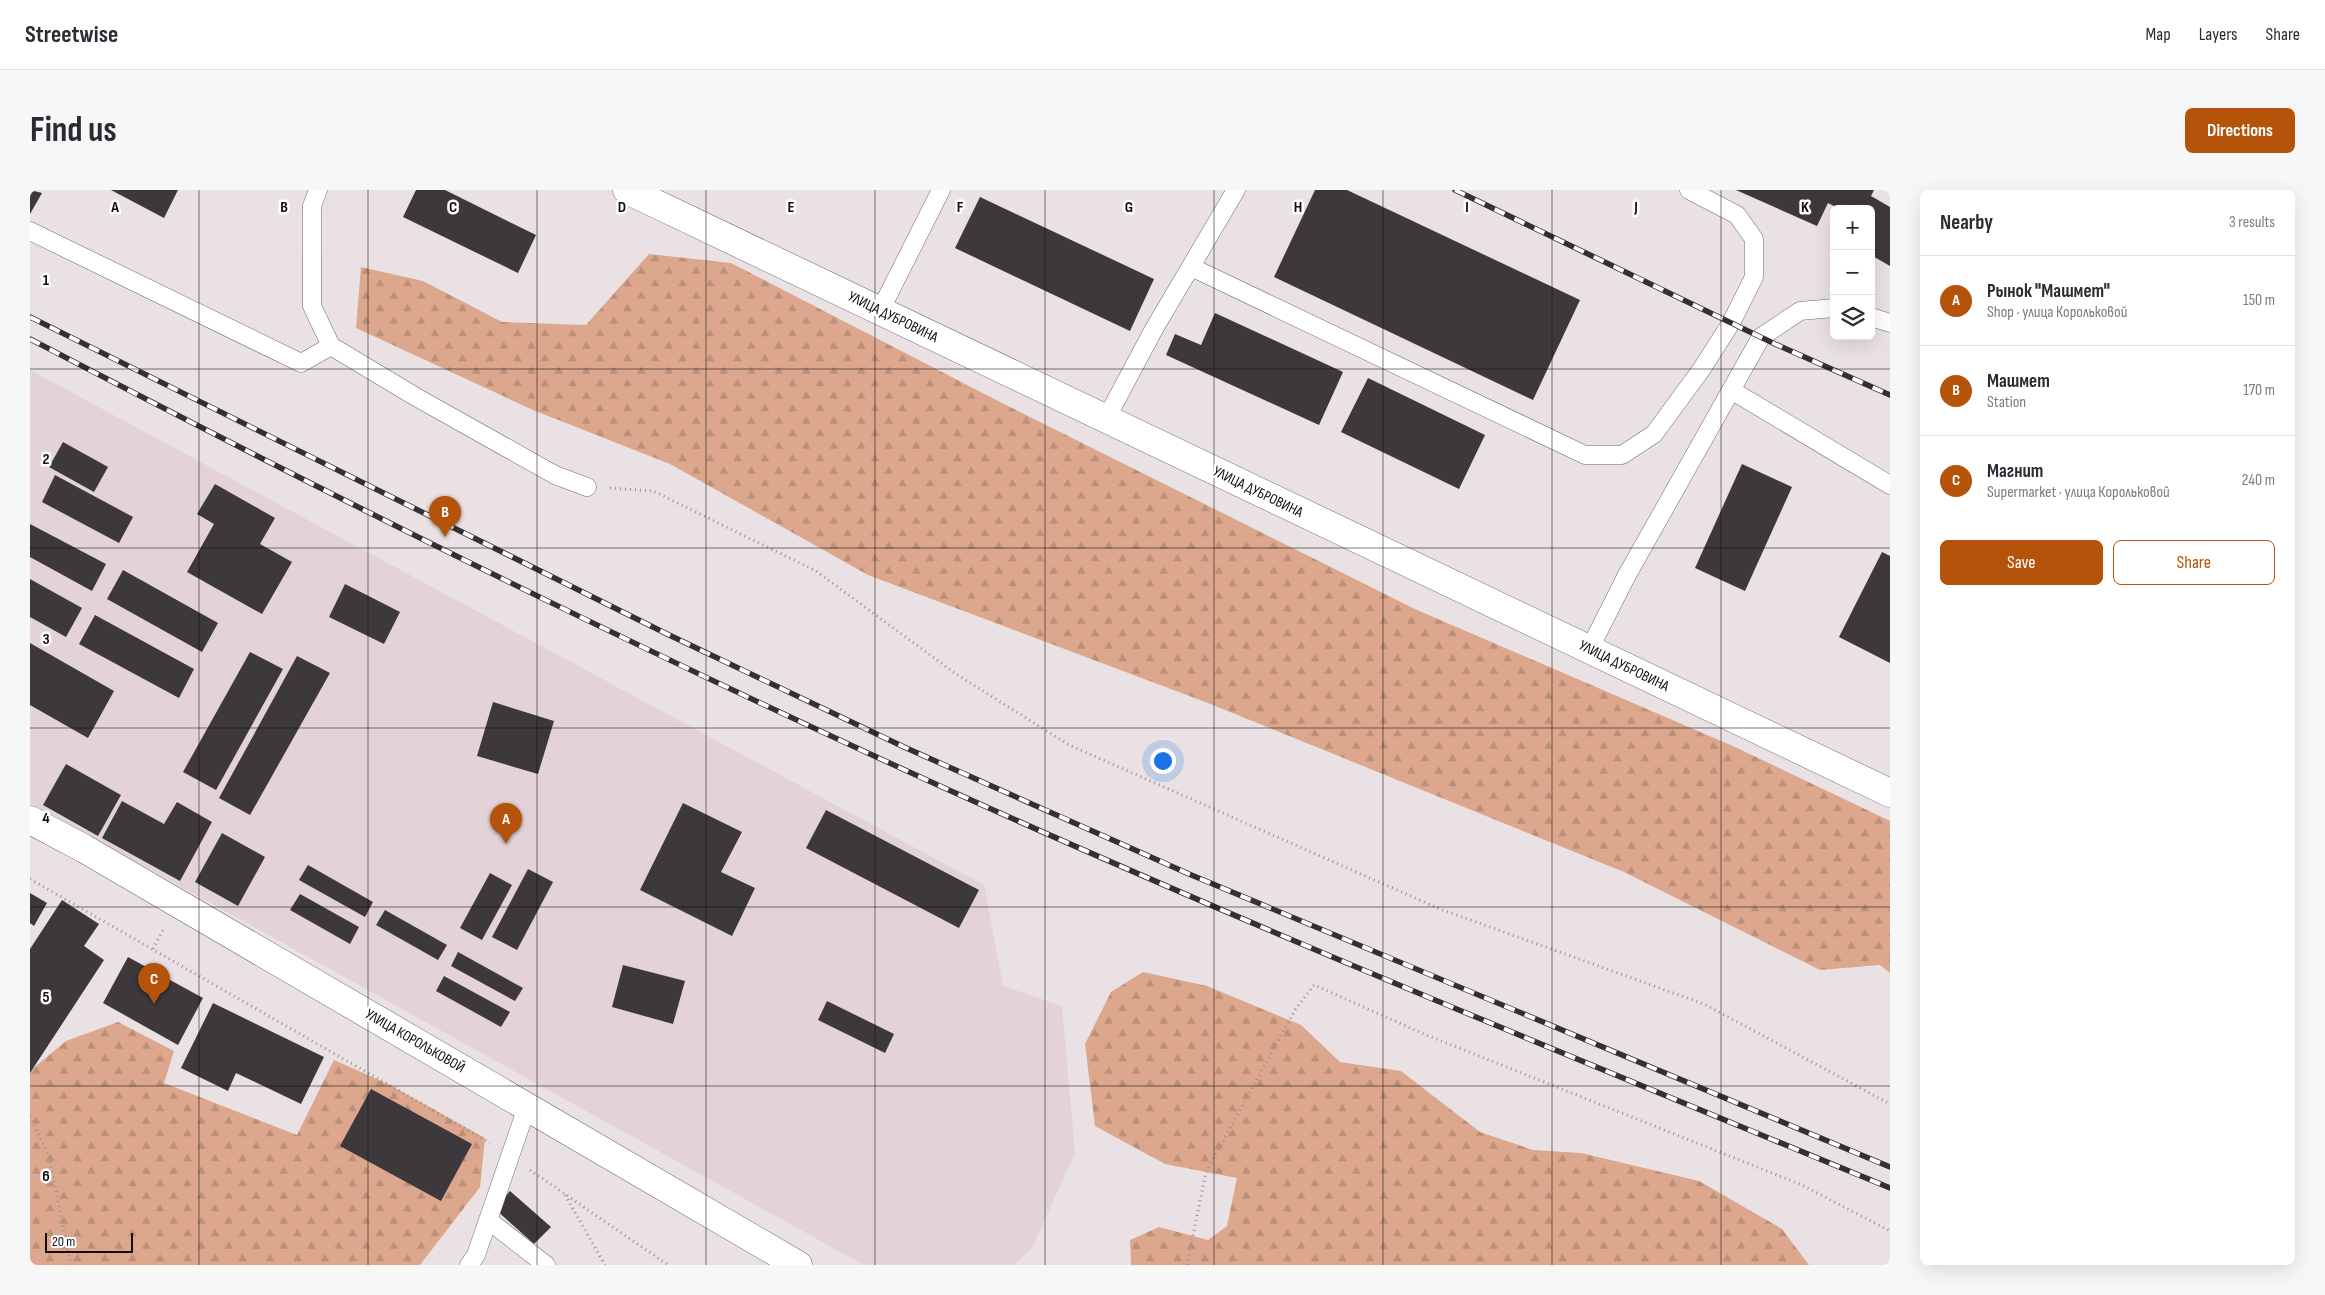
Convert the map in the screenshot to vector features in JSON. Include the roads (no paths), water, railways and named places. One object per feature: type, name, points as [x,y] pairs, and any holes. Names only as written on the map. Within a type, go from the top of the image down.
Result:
[{"type":"main road","name":"УЛИЦА ДУБРОВИНА","points":[[626,190],[1890,793]]},
{"type":"main road","name":"УЛИЦА КОРОЛЬКОВОЙ","points":[[30,820],[83,848],[798,1265]]},
{"type":"lane","points":[[318,190],[312,206],[312,306],[331,346],[416,397],[555,475],[587,487]]},
{"type":"lane","points":[[880,311],[941,190]]},
{"type":"lane","points":[[1106,419],[1154,329],[1236,190]]},
{"type":"lane","points":[[1191,267],[1585,455],[1622,454],[1654,434],[1731,323],[1754,277],[1754,239],[1737,215],[1689,190]]},
{"type":"lane","points":[[30,231],[301,363],[331,346]]},
{"type":"lane","points":[[1589,650],[1627,575],[1761,337],[1800,311],[1830,308]]},
{"type":"lane","points":[[1875,318],[1890,323]]},
{"type":"lane","points":[[1732,390],[1890,485]]},
{"type":"lane","points":[[469,1265],[476,1255],[528,1107]]},
{"type":"lane","points":[[488,1220],[546,1265]]},
{"type":"railway","points":[[1455,190],[1775,344],[1890,395]]},
{"type":"railway","points":[[30,317],[667,634],[904,747],[1189,874],[1890,1167]]},
{"type":"railway","points":[[30,339],[511,583],[877,757],[1110,862],[1332,957],[1890,1188]]},
{"type":"place","name":"Машмет","points":[[445,537]]},
{"type":"place","name":"Рынок \"Машмет\"","points":[[506,844]]},
{"type":"place","name":"Магнит","points":[[154,1004]]}]
